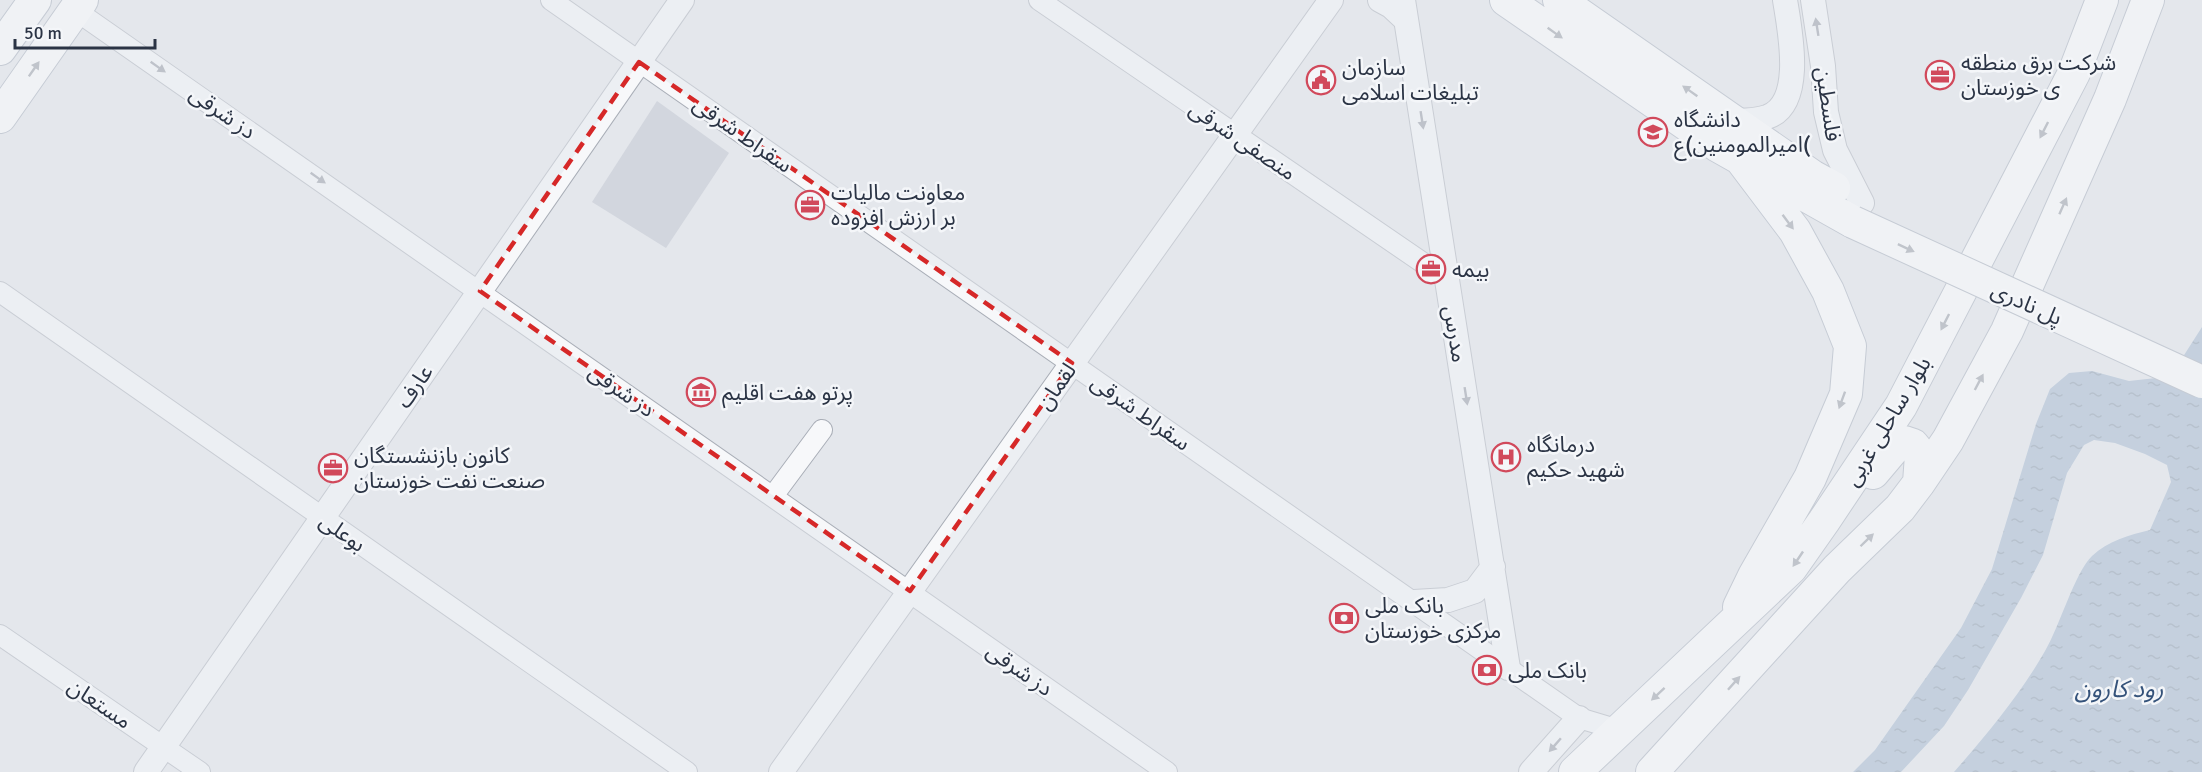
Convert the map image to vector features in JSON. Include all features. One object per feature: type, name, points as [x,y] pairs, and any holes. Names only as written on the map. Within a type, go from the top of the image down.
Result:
[{"type":"main road","points":[[0,49],[35,0]]},
{"type":"main road","points":[[1506,0],[1718,146],[1740,159],[1857,213]]},
{"type":"main road","points":[[1559,0],[1812,176],[1857,213]]},
{"type":"main road","name":"بلوار ساحلی غربی","points":[[1575,772],[1791,568],[1824,521],[1901,406],[2074,73],[2102,0]]},
{"type":"main road","points":[[1656,769],[1838,569],[1900,508],[1948,440],[2007,330],[2110,99],[2148,0]]},
{"type":"main road","points":[[0,117],[78,5]]},
{"type":"main road","points":[[1730,626],[1754,576],[1810,478],[1846,394],[1850,345],[1828,291],[1795,231],[1740,159]]},
{"type":"main road","name":"پل نادری","points":[[1857,213],[2202,361]]},
{"type":"main road","name":"پل نادری","points":[[1857,213],[2202,382]]},
{"type":"main road","points":[[1824,521],[1860,489],[1890,451],[1904,442],[1912,445],[1921,455],[1919,483]]},
{"type":"street","name":"سقراط شرقی","points":[[551,0],[1579,718],[1619,730]]},
{"type":"street","name":"عارف","points":[[146,772],[682,0]]},
{"type":"street","name":"منصفی شرقی","points":[[1039,0],[1448,280]]},
{"type":"street","name":"لقمان","points":[[781,772],[1330,0]]},
{"type":"street","points":[[1380,0],[1404,10]]},
{"type":"street","name":"فلسطین","points":[[1734,122],[1768,117],[1787,101],[1793,68],[1785,0]]},
{"type":"street","name":"فلسطین","points":[[1813,0],[1823,66],[1826,112],[1835,150],[1857,213]]},
{"type":"street","name":"دز شرقی","points":[[78,5],[480,291],[1167,772]]},
{"type":"street","name":"مدرس","points":[[1404,10],[1508,668]]},
{"type":"street","points":[[1793,68],[1797,76],[1805,80],[1813,79],[1820,74],[1823,66]]},
{"type":"street","name":"بوعلی","points":[[0,292],[687,772]]},
{"type":"street","points":[[774,496],[822,430]]},
{"type":"street","points":[[1414,602],[1448,600],[1475,591],[1493,567]]},
{"type":"street","name":"مستعان","points":[[0,635],[200,772]]},
{"type":"street","points":[[1531,772],[1579,718]]},
{"type":"highlighted area","points":[[639,62],[1072,363],[910,591],[480,291]]},
{"type":"shaded area","points":[[657,101],[729,153],[666,248],[592,202]]},
{"type":"water","name":"رود کارون","points":[[2202,327],[2202,772],[1954,772],[2003,714],[2025,683],[2050,641],[2079,574],[2086,564],[2092,556],[2112,542],[2150,530],[2171,482],[2167,465],[2115,443],[2094,440],[2084,445],[2067,473],[2043,555],[2021,598],[1968,690],[1944,726],[1901,772],[1853,772],[1875,750],[1961,628],[1992,569],[2036,424],[2050,389],[2069,373],[2092,371],[2129,381],[2156,378],[2179,363]]},
{"type":"place","name":"شرکت برق منطقه ی خوزستان","points":[[1940,75]]},
{"type":"place","name":"سازمان تبلیغات اسلامی","points":[[1321,80]]},
{"type":"place","name":"دانشگاه امیرالمومنین)ع(","points":[[1653,132]]},
{"type":"place","name":"معاونت مالیات بر ارزش افزوده","points":[[810,205]]},
{"type":"place","name":"بیمه","points":[[1431,269]]},
{"type":"place","name":"پرتو هفت اقلیم","points":[[701,392]]},
{"type":"place","name":"درمانگاه شهید حکیم","points":[[1506,457]]},
{"type":"place","name":"کانون بازنشستگان صنعت نفت خوزستان","points":[[333,468]]},
{"type":"place","name":"بانک ملی مرکزی خوزستان","points":[[1344,618]]},
{"type":"place","name":"بانک ملی","points":[[1487,670]]}]
